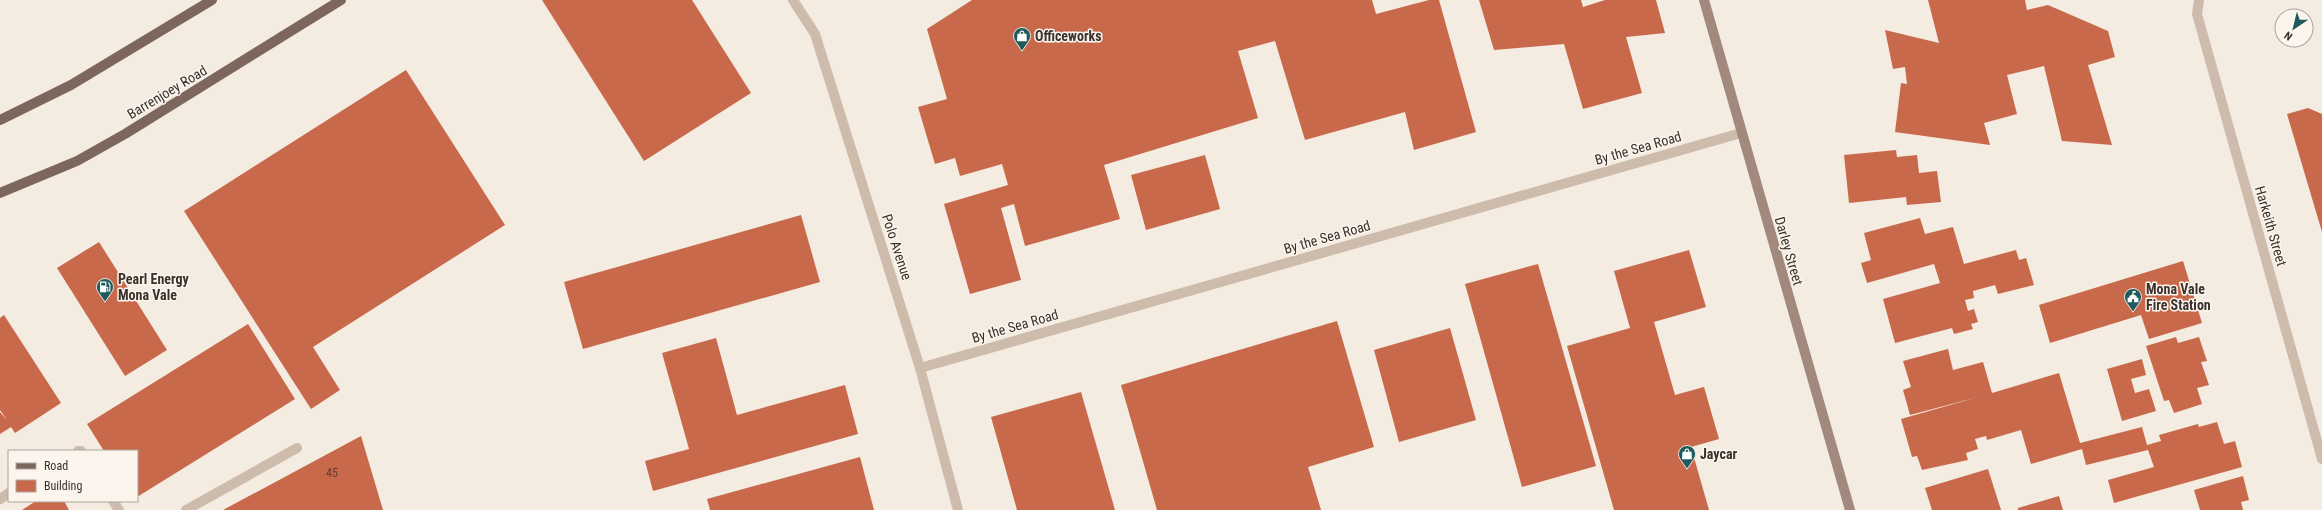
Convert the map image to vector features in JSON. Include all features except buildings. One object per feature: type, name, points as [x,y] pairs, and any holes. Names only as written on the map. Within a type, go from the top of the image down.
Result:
[{"type":"main road","points":[[0,120],[71,86],[212,0]]},
{"type":"main road","name":"Barrenjoey Road","points":[[0,193],[77,161],[111,142],[232,69],[341,0]]},
{"type":"main road","name":"Darley Street","points":[[1704,0],[1850,510]]},
{"type":"street","name":"Polo Avenue","points":[[793,0],[815,34],[920,368],[958,510]]},
{"type":"street","name":"Harkeith Street","points":[[2199,0],[2197,14],[2322,459]]},
{"type":"street","name":"By the Sea Road","points":[[920,368],[1741,133]]},
{"type":"street","points":[[186,510],[297,448]]},
{"type":"place","name":"Officeworks","points":[[1022,51]]},
{"type":"place","name":"Pearl Energy Mona Vale","points":[[105,302]]},
{"type":"place","name":"Mona Vale Fire Station","points":[[2133,312]]},
{"type":"place","name":"Jaycar","points":[[1687,469]]}]
